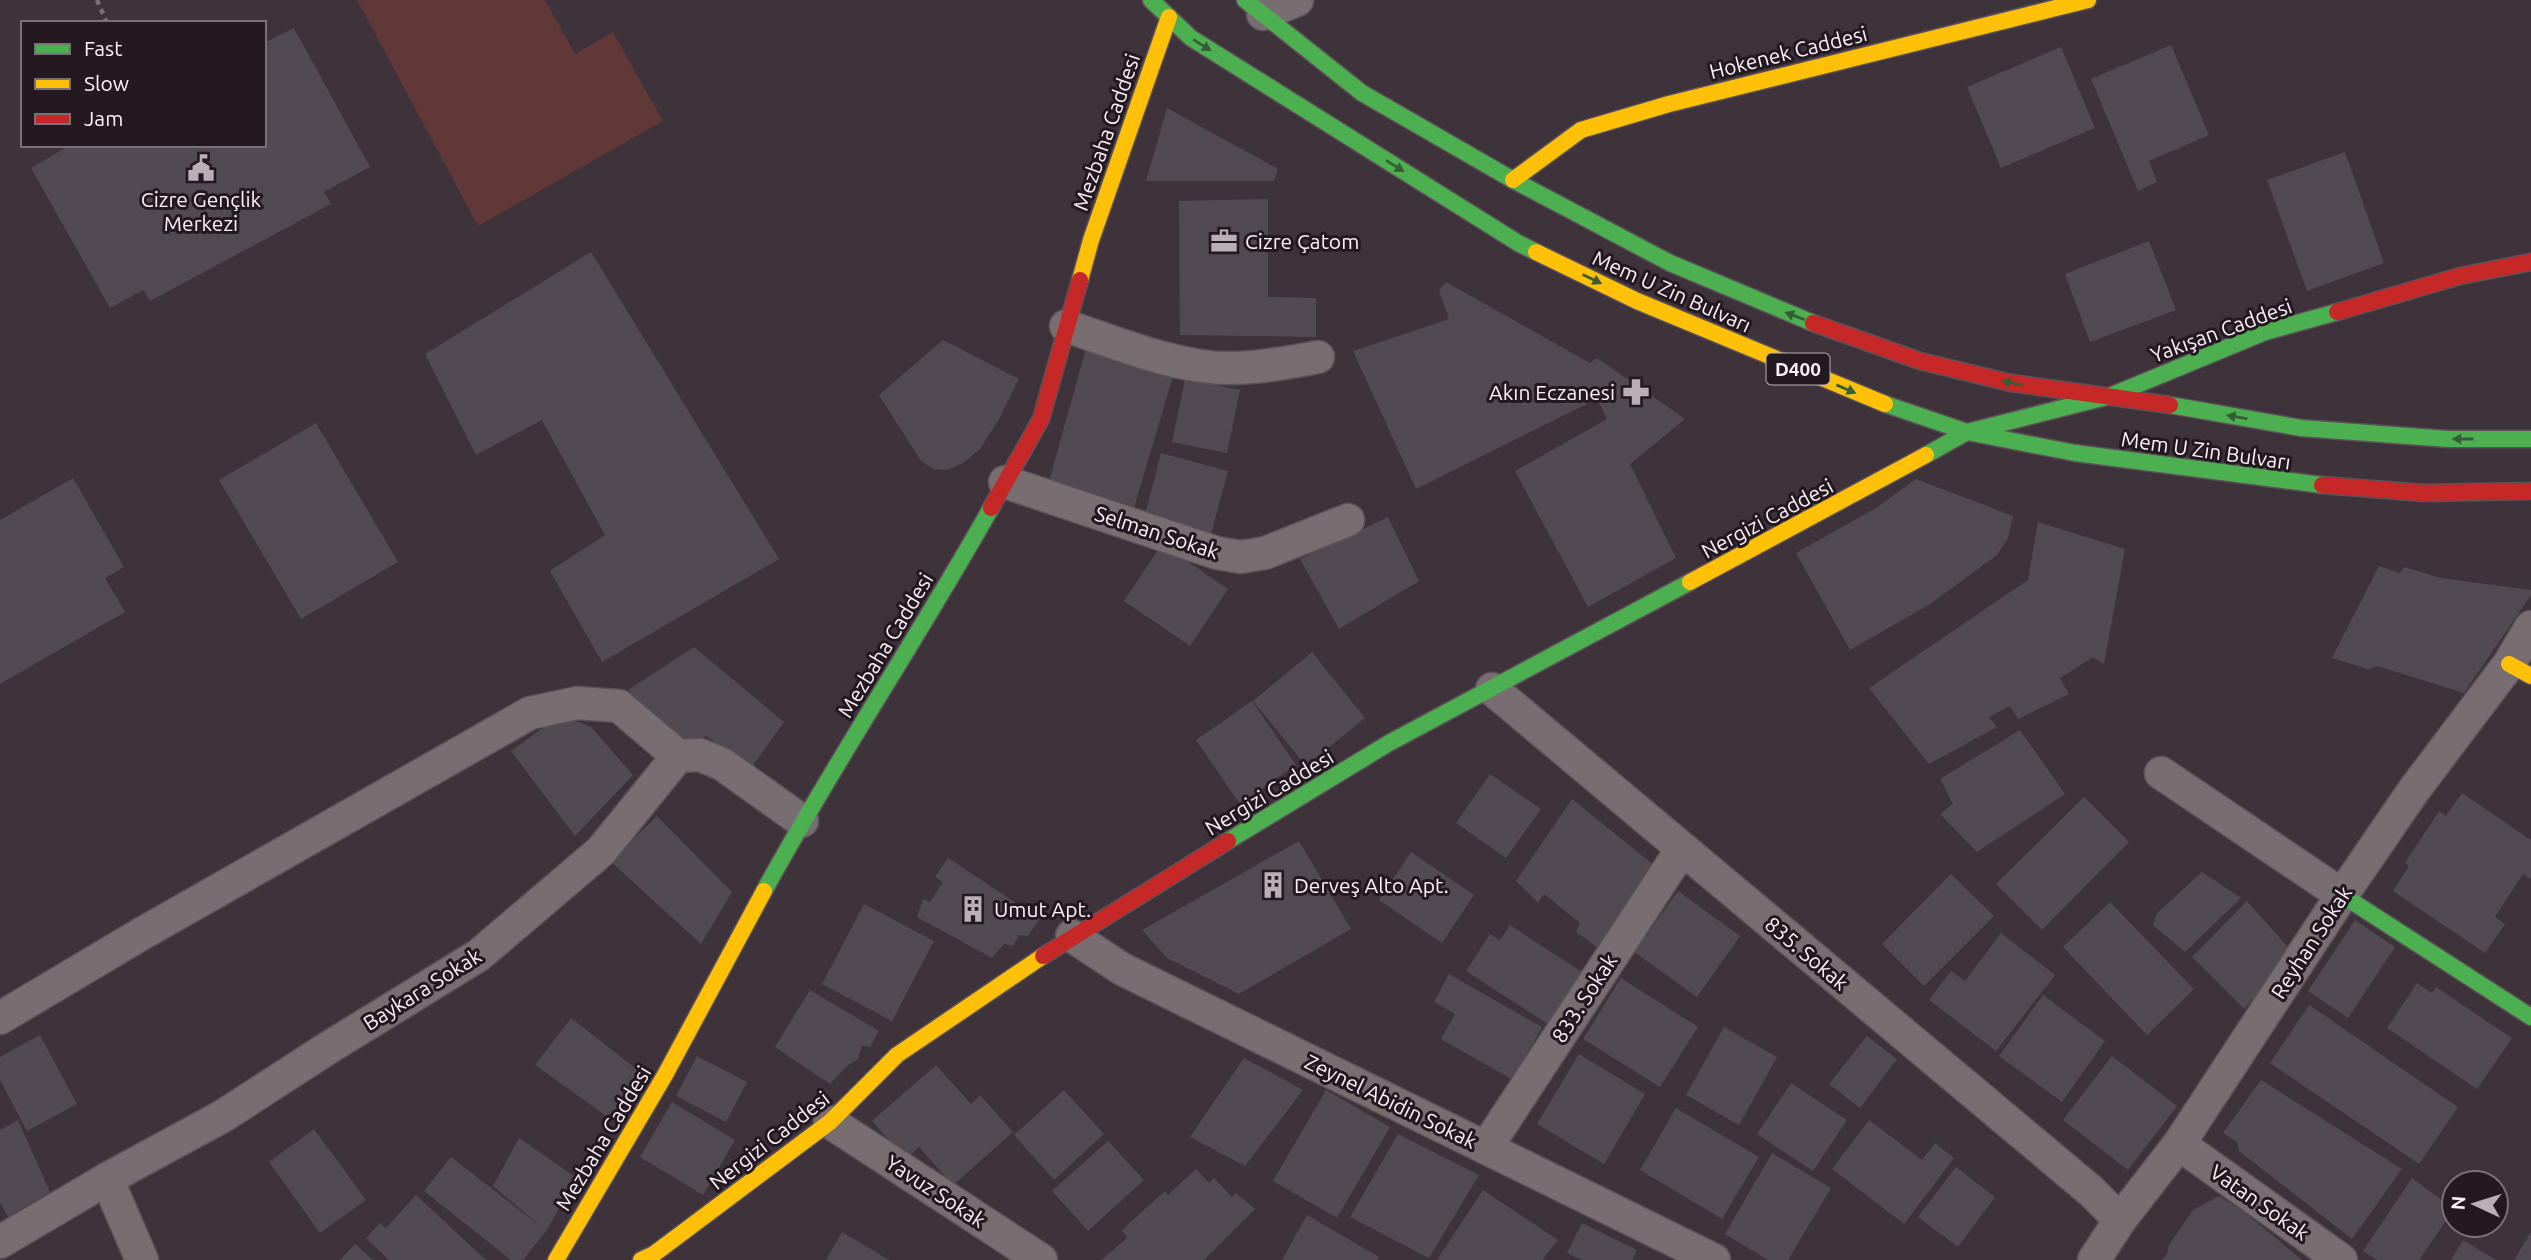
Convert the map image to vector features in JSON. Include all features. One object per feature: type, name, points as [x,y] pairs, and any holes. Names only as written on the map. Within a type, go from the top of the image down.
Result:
[{"type":"street","name":"Mem U Zin Bulvarı","points":[[1151,0],[1191,38],[1518,243],[1649,307],[1862,396],[1967,432],[2075,453],[2299,483],[2424,493],[2531,491]]},
{"type":"street","points":[[1254,7],[1297,0]]},
{"type":"street","name":"Hokenek Caddesi","points":[[1513,180],[1581,130],[1669,104],[2088,0]]},
{"type":"street","name":"Mem U Zin Bulvarı","points":[[1254,7],[1362,93],[1513,180],[1670,263],[1795,316],[1920,361],[2011,383],[2110,396],[2301,428],[2448,439],[2531,439]]},
{"type":"street","name":"Mezbaha Caddesi","points":[[556,1260],[665,1075],[802,821],[962,560],[1041,419],[1090,240],[1169,17]]},
{"type":"street","name":"Yakışan Caddesi","points":[[1967,432],[2110,396],[2265,332],[2375,303],[2460,276],[2531,262]]},
{"type":"street","points":[[1066,326],[1136,349],[1201,366],[1259,367],[1318,357]]},
{"type":"street","name":"Nergizi Caddesi","points":[[641,1260],[654,1254],[830,1122],[897,1055],[1072,936],[1389,743],[1967,432]]},
{"type":"street","name":"Selman Sokak","points":[[1005,482],[1217,553],[1241,556],[1265,552],[1348,520]]},
{"type":"street","name":"Reyhan Sokak","points":[[2094,1260],[2120,1220],[2179,1144],[2414,790],[2520,670],[2531,627]]},
{"type":"street","name":"835. Sokak","points":[[1492,689],[2091,1191],[2120,1220]]},
{"type":"street","points":[[0,1018],[143,933],[530,713],[578,703],[619,706],[678,755],[700,754],[722,764],[802,821]]},
{"type":"street","name":"Baykara Sokak","points":[[0,1242],[223,1116],[479,955],[601,851],[678,755]]},
{"type":"street","points":[[2161,773],[2342,895],[2531,1017]]},
{"type":"street","name":"833. Sokak","points":[[1486,1148],[1682,849]]},
{"type":"street","name":"Zeynel Abidin Sokak","points":[[1072,936],[1122,969],[1714,1260]]},
{"type":"street","name":"Yavuz Sokak","points":[[830,1122],[1041,1260]]},
{"type":"street","name":"Vatan Sokak","points":[[2179,1144],[2341,1260]]},
{"type":"street","points":[[107,1180],[142,1260]]},
{"type":"path","points":[[97,0],[106,21]]},
{"type":"shaded area","points":[[357,0],[545,0],[575,54],[613,32],[663,121],[478,226]]},
{"type":"building","name":"Cizre Gençlik Merkezi","points":[[294,28],[370,167],[324,192],[331,204],[150,301],[143,290],[110,308],[31,168],[67,147],[266,147],[266,42]]},
{"type":"building","points":[[2171,45],[2209,135],[2149,161],[2157,182],[2138,191],[2091,79]]},
{"type":"building","points":[[2061,47],[2095,128],[2001,168],[1967,87]]},
{"type":"building","points":[[1167,108],[1278,169],[1274,181],[1146,181]]},
{"type":"building","points":[[2345,152],[2384,263],[2307,291],[2267,180]]},
{"type":"building","points":[[1268,199],[1268,297],[1316,298],[1316,337],[1180,335],[1179,201]]},
{"type":"building","points":[[2149,241],[2176,310],[2090,342],[2065,274]]},
{"type":"building","points":[[591,252],[779,559],[602,662],[550,571],[605,535],[542,420],[476,455],[425,354]]},
{"type":"building","points":[[1446,282],[1590,363],[1597,358],[1685,419],[1630,464],[1676,558],[1588,607],[1515,471],[1607,419],[1597,399],[1416,489],[1353,351],[1449,319],[1439,290]]},
{"type":"building","points":[[943,340],[1019,379],[980,449],[963,463],[947,470],[933,469],[921,461],[879,395]]},
{"type":"building","points":[[1087,345],[1175,370],[1133,511],[1048,485]]},
{"type":"building","points":[[1185,379],[1240,390],[1227,453],[1172,442]]},
{"type":"building","points":[[316,423],[398,562],[301,619],[219,480]]},
{"type":"building","points":[[1161,453],[1228,471],[1211,534],[1156,520],[1157,514],[1146,511]]},
{"type":"building","points":[[73,478],[124,567],[105,578],[125,612],[0,684],[0,520]]},
{"type":"building","points":[[1916,479],[2013,516],[2008,538],[1997,555],[1930,604],[1850,650],[1796,553],[1876,508]]},
{"type":"building","points":[[1388,517],[1419,581],[1339,629],[1300,559]]},
{"type":"building","points":[[2038,522],[2125,549],[2104,664],[2093,657],[2060,678],[2069,694],[2018,719],[2010,706],[1989,717],[1997,727],[1929,764],[1869,688],[2028,580]]},
{"type":"building","points":[[1162,544],[1228,589],[1190,646],[1124,601]]},
{"type":"building","points":[[2379,566],[2400,573],[2404,567],[2441,578],[2531,590],[2531,595],[2464,693],[2377,666],[2368,669],[2332,658]]},
{"type":"building","points":[[694,647],[784,722],[751,768],[706,736],[686,749],[628,690]]},
{"type":"building","points":[[1312,652],[1365,718],[1306,766],[1253,701]]},
{"type":"building","points":[[1252,701],[1296,765],[1240,804],[1196,740]]},
{"type":"building","points":[[561,715],[591,727],[633,775],[575,836],[511,751]]},
{"type":"building","points":[[2020,730],[2065,794],[1977,852],[1940,814],[1953,804],[1940,779]]},
{"type":"building","points":[[1490,774],[1541,809],[1506,858],[1456,823]]},
{"type":"building","points":[[2462,793],[2531,840],[2531,879],[2523,874],[2495,917],[2505,924],[2485,953],[2393,891],[2409,866],[2405,863],[2439,811],[2446,816]]},
{"type":"building","points":[[2084,797],[2129,842],[2042,930],[1996,884]]},
{"type":"building","points":[[1572,799],[1655,866],[1597,947],[1576,932],[1580,923],[1544,894],[1538,903],[1516,881]]},
{"type":"building","points":[[657,816],[732,892],[701,944],[610,861]]},
{"type":"building","name":"Derveş Alto Apt.","points":[[1299,841],[1351,929],[1239,994],[1167,958],[1142,930]]},
{"type":"building","points":[[1411,852],[1474,895],[1442,943],[1379,900]]},
{"type":"building","name":"Umut Apt.","points":[[948,858],[1040,919],[1028,936],[1019,935],[1013,946],[1004,944],[992,958],[917,917],[923,899],[930,902],[943,882],[935,877]]},
{"type":"building","points":[[2202,872],[2241,898],[2185,952],[2153,925],[2157,913]]},
{"type":"building","points":[[1951,874],[1994,916],[1924,986],[1882,944]]},
{"type":"building","points":[[1678,891],[1740,936],[1697,997],[1634,952]]},
{"type":"building","points":[[2247,901],[2294,954],[2244,1009],[2192,957]]},
{"type":"building","points":[[2110,902],[2194,989],[2147,1035],[2063,947]]},
{"type":"building","points":[[864,904],[934,941],[892,1021],[822,984]]},
{"type":"building","points":[[2355,920],[2395,947],[2348,1018],[2308,991]]},
{"type":"building","points":[[1510,925],[1585,974],[1551,1026],[1466,971],[1490,934],[1500,940]]},
{"type":"building","points":[[2001,933],[2055,975],[1996,1051],[1929,1000],[1951,971],[1965,981]]},
{"type":"building","points":[[1449,974],[1542,1027],[1513,1080],[1441,1039],[1455,1014],[1434,1002]]},
{"type":"building","points":[[1621,978],[1698,1027],[1660,1087],[1583,1039]]},
{"type":"building","points":[[2417,983],[2432,993],[2436,987],[2512,1038],[2477,1089],[2387,1028]]},
{"type":"building","points":[[810,990],[879,1031],[870,1047],[862,1046],[858,1059],[847,1066],[830,1084],[775,1047]]},
{"type":"building","points":[[2043,995],[2105,1041],[2062,1102],[1999,1056]]},
{"type":"building","points":[[2309,1005],[2458,1107],[2419,1164],[2270,1063]]},
{"type":"building","points":[[571,1018],[644,1075],[616,1123],[535,1065]]},
{"type":"building","points":[[1724,1027],[1777,1057],[1739,1125],[1686,1095]]},
{"type":"building","points":[[40,1035],[77,1104],[27,1131],[0,1080],[0,1057]]},
{"type":"building","points":[[1867,1036],[1897,1059],[1860,1108],[1829,1084]]},
{"type":"building","points":[[1579,1054],[1645,1094],[1604,1164],[1537,1124]]},
{"type":"building","points":[[697,1056],[747,1082],[726,1122],[676,1096]]},
{"type":"building","points":[[2112,1056],[2177,1106],[2128,1170],[2063,1120]]},
{"type":"building","points":[[1244,1058],[1303,1090],[1245,1166],[1190,1137]]},
{"type":"building","points":[[936,1065],[971,1104],[980,1095],[1013,1132],[953,1185],[919,1147],[905,1159],[872,1121]]},
{"type":"building","points":[[2261,1080],[2402,1169],[2352,1239],[2239,1151],[2237,1142],[2223,1133]]},
{"type":"building","points":[[1791,1083],[1847,1120],[1813,1171],[1757,1134]]},
{"type":"building","points":[[1064,1090],[1104,1134],[1054,1180],[1014,1135]]},
{"type":"building","points":[[1326,1090],[1390,1127],[1337,1218],[1273,1181]]},
{"type":"building","points":[[672,1102],[735,1140],[703,1195],[640,1157]]},
{"type":"building","points":[[1676,1108],[1759,1157],[1722,1219],[1640,1170]]},
{"type":"building","points":[[18,1120],[50,1192],[8,1217],[0,1202],[0,1130]]},
{"type":"building","points":[[1869,1120],[1922,1160],[1935,1143],[1954,1158],[1904,1224],[1832,1169]]},
{"type":"building","points":[[314,1129],[366,1200],[320,1233],[269,1162]]},
{"type":"building","points":[[1398,1134],[1479,1175],[1429,1258],[1350,1217]]},
{"type":"building","points":[[519,1138],[577,1178],[546,1231],[523,1260],[511,1260],[424,1191],[451,1157],[544,1229],[493,1186]]},
{"type":"building","points":[[1108,1141],[1144,1180],[1088,1231],[1052,1191]]},
{"type":"building","points":[[1772,1153],[1831,1188],[1788,1260],[1768,1260],[1725,1234]]},
{"type":"building","points":[[1956,1167],[1995,1197],[1958,1247],[1918,1217]]},
{"type":"building","points":[[1196,1169],[1209,1183],[1214,1178],[1232,1197],[1236,1193],[1255,1209],[1204,1260],[1101,1260],[1127,1238],[1122,1230],[1165,1191],[1168,1195]]},
{"type":"building","points":[[2412,1178],[2440,1199],[2440,1229],[2419,1260],[2377,1260],[2363,1251]]},
{"type":"building","points":[[1483,1190],[1558,1240],[1542,1260],[1437,1260]]},
{"type":"building","points":[[416,1195],[486,1260],[389,1260],[366,1238],[380,1223],[386,1228]]},
{"type":"building","points":[[2219,1196],[2243,1211],[2302,1260],[2162,1260],[2193,1210]]},
{"type":"building","points":[[1307,1215],[1379,1257],[1377,1260],[1282,1260]]},
{"type":"building","points":[[1582,1223],[1637,1250],[1632,1260],[1582,1260],[1567,1253]]},
{"type":"building","points":[[842,1232],[889,1260],[826,1260]]},
{"type":"building","points":[[2531,1232],[2531,1260],[2514,1260]]},
{"type":"building","points":[[2463,1240],[2496,1260],[2451,1260]]},
{"type":"building","points":[[355,1244],[373,1260],[340,1260]]},
{"type":"traffic: fast","points":[[1151,0],[1191,38],[1536,252]]},
{"type":"traffic: fast","points":[[1245,0],[1362,93],[1513,180],[1670,263],[1813,323]]},
{"type":"traffic: fast","points":[[1926,455],[1967,432],[2110,396],[2265,332],[2337,312]]},
{"type":"traffic: fast","points":[[1885,404],[1967,432],[2075,453],[2322,485]]},
{"type":"traffic: fast","points":[[2170,405],[2301,428],[2448,439],[2531,439]]},
{"type":"traffic: fast","points":[[764,891],[991,508]]},
{"type":"traffic: fast","points":[[1228,841],[1389,743],[1690,582]]},
{"type":"traffic: fast","points":[[2342,895],[2531,1017]]},
{"type":"traffic: slow","points":[[1513,180],[1581,130],[1669,104],[2088,0]]},
{"type":"traffic: slow","points":[[1080,280],[1091,240],[1169,17]]},
{"type":"traffic: slow","points":[[1536,252],[1637,301],[1885,404]]},
{"type":"traffic: slow","points":[[1690,582],[1926,455]]},
{"type":"traffic: slow","points":[[2509,664],[2531,676]]},
{"type":"traffic: slow","points":[[556,1260],[665,1075],[764,891]]},
{"type":"traffic: slow","points":[[641,1260],[654,1254],[830,1122],[897,1055],[1043,956]]},
{"type":"traffic: jam","points":[[2337,312],[2460,276],[2531,262]]},
{"type":"traffic: jam","points":[[991,508],[1041,419],[1080,280]]},
{"type":"traffic: jam","points":[[1813,323],[1920,361],[2011,383],[2170,405]]},
{"type":"traffic: jam","points":[[2322,485],[2424,493],[2531,491]]},
{"type":"traffic: jam","points":[[1043,956],[1228,841]]},
{"type":"place","name":"Cizre Gençlik Merkezi","points":[[201,168]]},
{"type":"place","name":"Cizre Çatom","points":[[1224,241]]},
{"type":"place","name":"Akın Eczanesi","points":[[1636,392]]},
{"type":"place","name":"Derveş Alto Apt.","points":[[1273,885]]},
{"type":"place","name":"Umut Apt.","points":[[973,909]]}]
